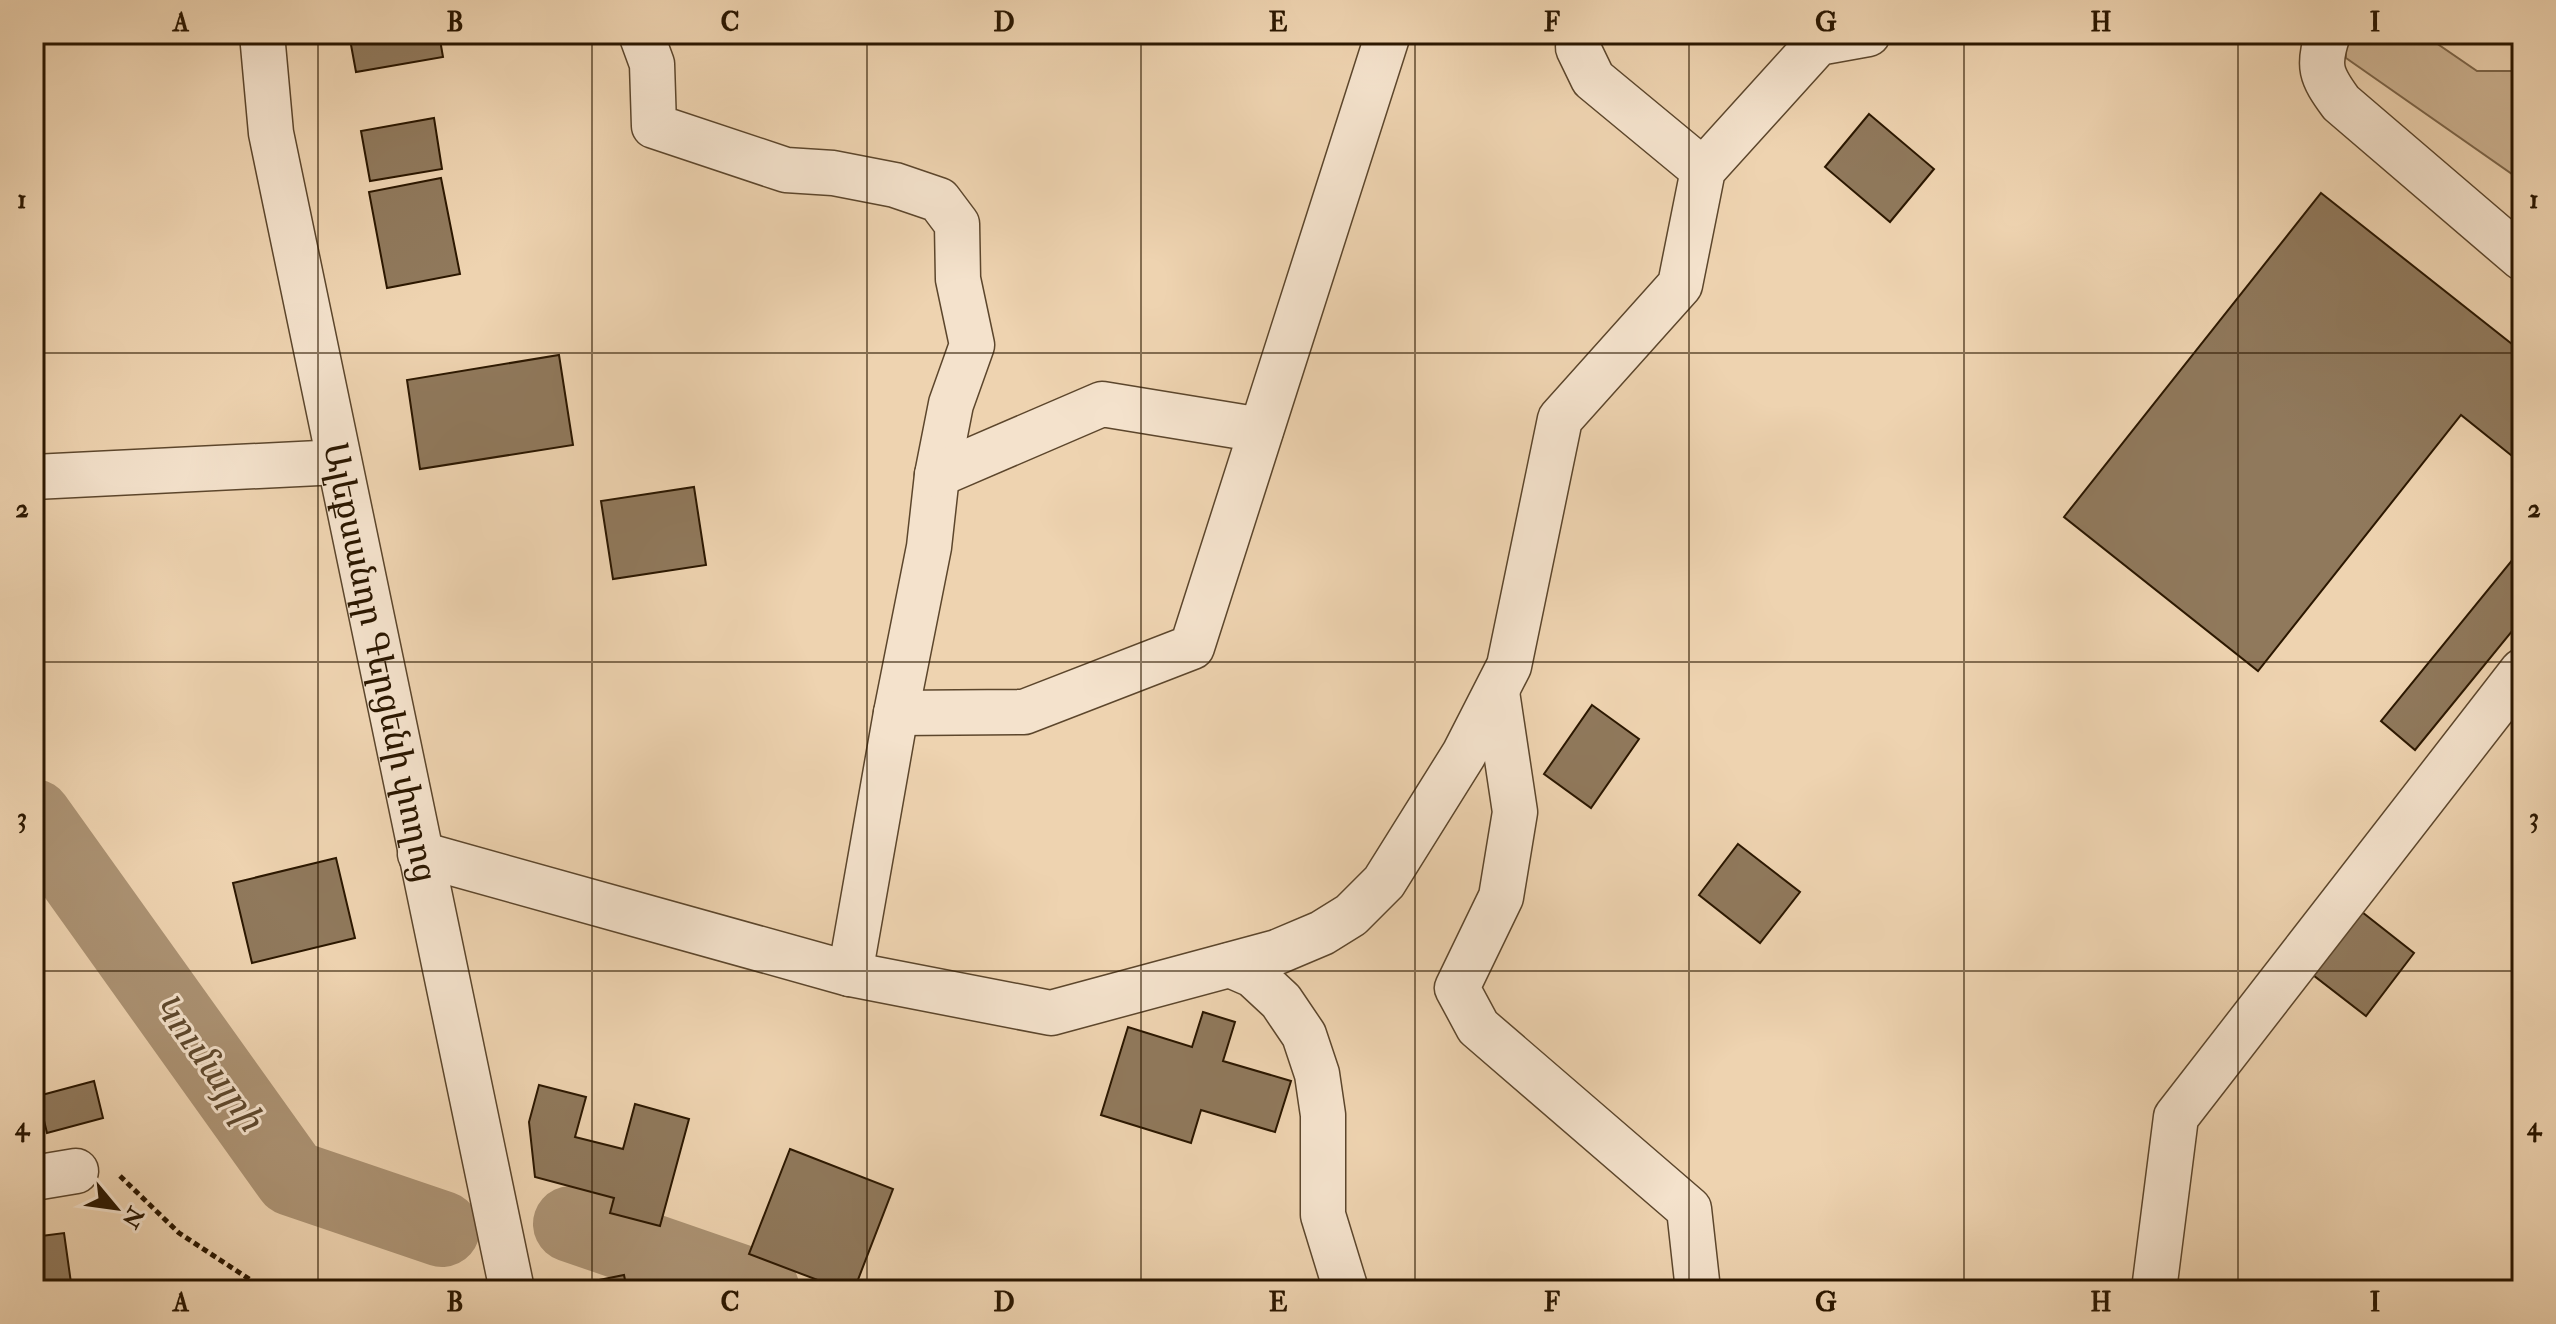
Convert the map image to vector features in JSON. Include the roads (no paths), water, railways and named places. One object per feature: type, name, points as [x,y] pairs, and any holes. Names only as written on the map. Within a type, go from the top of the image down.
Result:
[{"type":"street","name":"Ալեքսանդր Գերցենի փողոց","points":[[262,34],[271,133],[512,1290]]},
{"type":"street","points":[[641,34],[652,64],[654,126],[786,170],[833,173],[895,185],[939,200],[957,224],[958,279],[972,345],[951,404],[937,475],[929,547],[850,974]]},
{"type":"street","points":[[896,713],[1024,712],[1192,647],[1388,34]]},
{"type":"street","points":[[1579,34],[1578,48],[1593,79],[1703,170]]},
{"type":"street","points":[[420,854],[850,974],[1051,1013],[1277,952],[1322,933],[1351,915],[1384,882],[1464,754],[1497,692],[1509,666],[1560,419],[1680,285],[1703,170],[1818,43],[1868,34]]},
{"type":"street","points":[[2328,34],[2320,56],[2323,80],[2341,103],[2522,258]]},
{"type":"street","points":[[937,475],[1102,404],[1261,430]]},
{"type":"street","points":[[34,477],[339,462]]},
{"type":"street","points":[[2154,1290],[2176,1117],[2522,671]]},
{"type":"street","points":[[1497,692],[1515,812],[1501,897],[1457,988],[1478,1027],[1689,1209],[1698,1290]]},
{"type":"street","points":[[1230,965],[1253,975],[1281,1001],[1304,1035],[1317,1074],[1323,1115],[1323,1215],[1346,1290]]},
{"type":"waterway","name":"Կումայրի","points":[[34,817],[292,1178],[442,1229]]},
{"type":"waterway","name":"Կումայրի","points":[[571,1224],[762,1290]]}]
